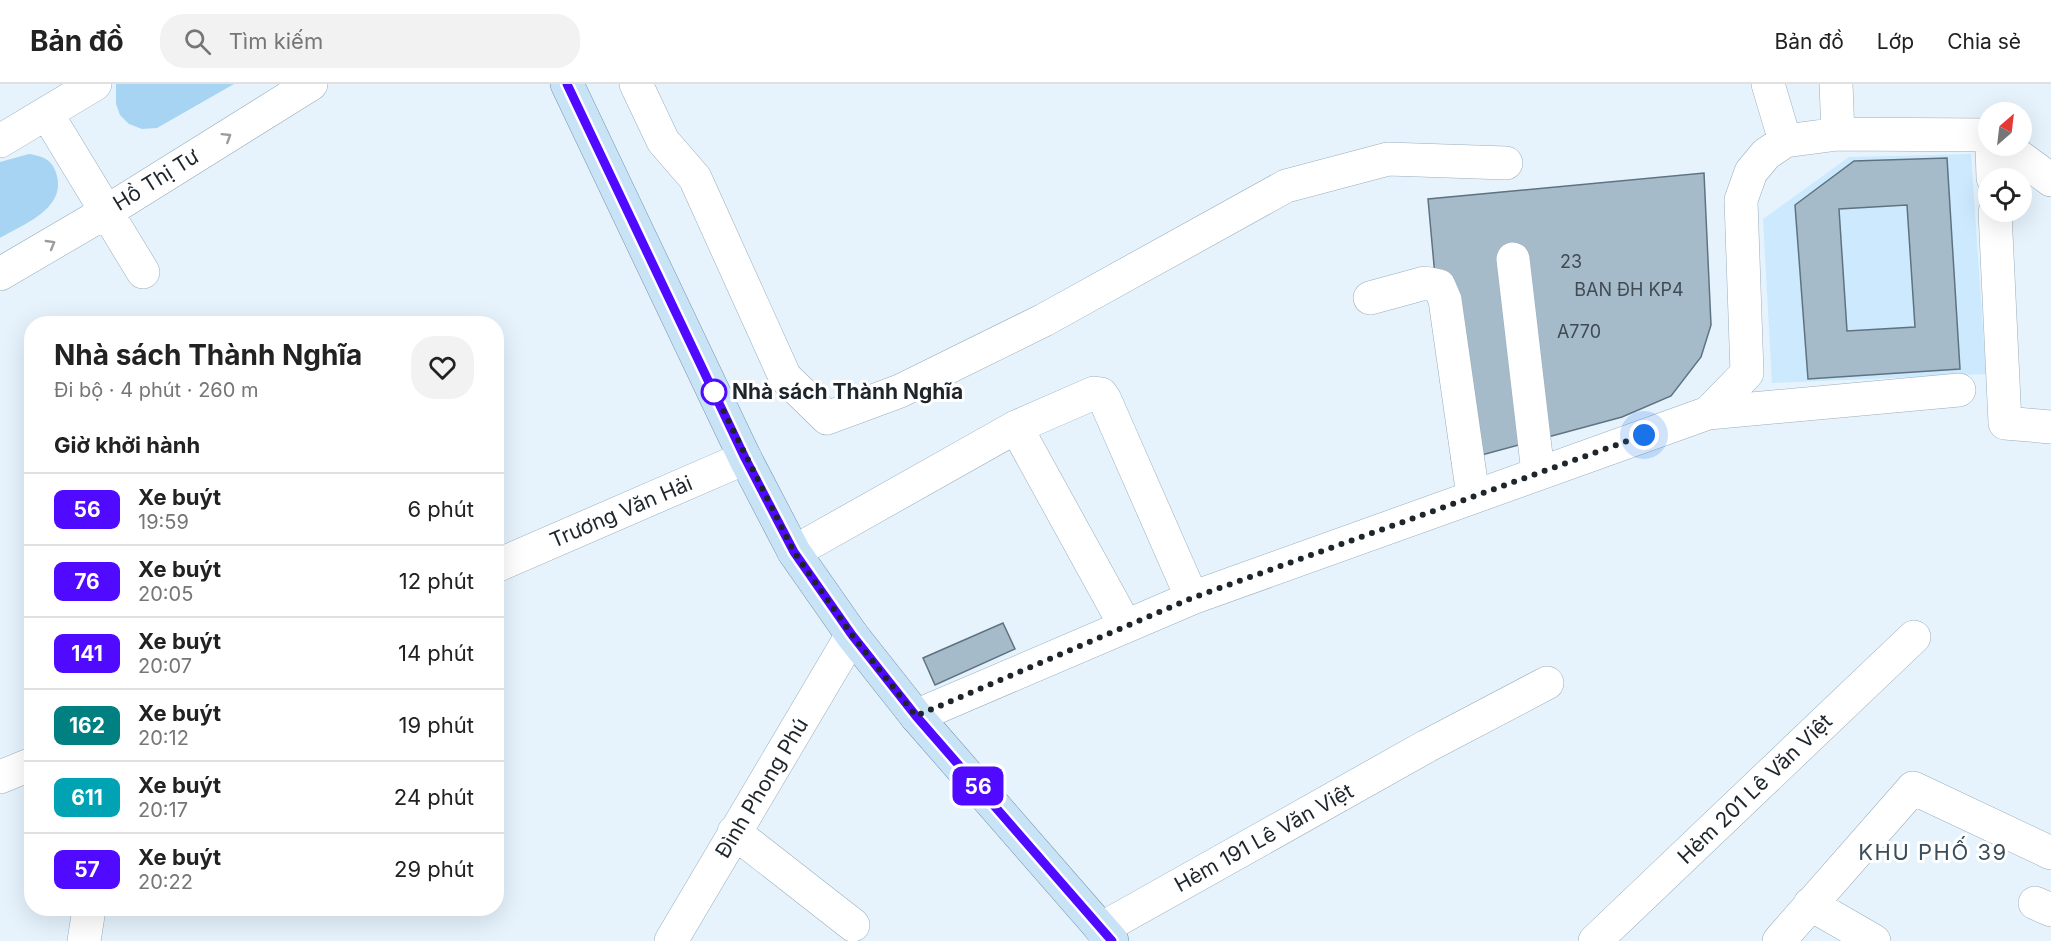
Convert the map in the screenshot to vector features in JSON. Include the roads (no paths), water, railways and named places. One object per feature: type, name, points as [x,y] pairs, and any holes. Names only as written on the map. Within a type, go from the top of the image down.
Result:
[{"type":"main road","points":[[567,84],[745,458],[794,552],[852,635],[916,716],[1106,935]]},
{"type":"street","points":[[0,141],[94,84]]},
{"type":"street","name":"Hồ Thị Tư","points":[[0,274],[106,212],[311,84]]},
{"type":"street","points":[[636,84],[663,141],[695,178],[785,377],[826,418],[900,391],[1044,320],[1286,186],[1388,159],[1506,163]]},
{"type":"street","points":[[1768,84],[1785,141]]},
{"type":"street","points":[[1836,84],[1838,134]]},
{"type":"street","points":[[47,114],[143,272]]},
{"type":"street","points":[[1708,412],[1747,373],[1757,308],[1741,200],[1751,172],[1766,154],[1785,141],[1838,134],[1978,135]]},
{"type":"street","points":[[2019,156],[2051,180]]},
{"type":"street","points":[[1995,222],[2005,423],[2051,427]]},
{"type":"street","points":[[1513,259],[1538,473]]},
{"type":"street","points":[[1370,297],[1425,282],[1439,286],[1445,300],[1473,496]]},
{"type":"street","points":[[916,716],[1192,598],[1708,412],[1959,390]]},
{"type":"street","points":[[794,552],[1016,427],[1094,393],[1101,394],[1192,598]]},
{"type":"street","points":[[1016,427],[1125,625]]},
{"type":"street","name":"Trương Văn Hải","points":[[504,563],[745,458]]},
{"type":"street","name":"Đình Phong Phú","points":[[671,941],[852,635]]},
{"type":"street","name":"Hẻm 201 Lê Văn Việt","points":[[1595,941],[1914,637]]},
{"type":"street","name":"Hẻm 191 Lê Văn Việt","points":[[1106,935],[1427,746],[1547,683]]},
{"type":"street","points":[[0,777],[24,767]]},
{"type":"street","points":[[1779,941],[1912,788],[2051,853]]},
{"type":"street","points":[[734,832],[853,925]]},
{"type":"street","points":[[1810,904],[1874,941]]},
{"type":"street","points":[[84,941],[88,916]]},
{"type":"place","name":"Nhà sách Thành Nghĩa","points":[[714,392]]},
{"type":"district","name":"KHU PHỐ 39","points":[[1933,852]]}]
